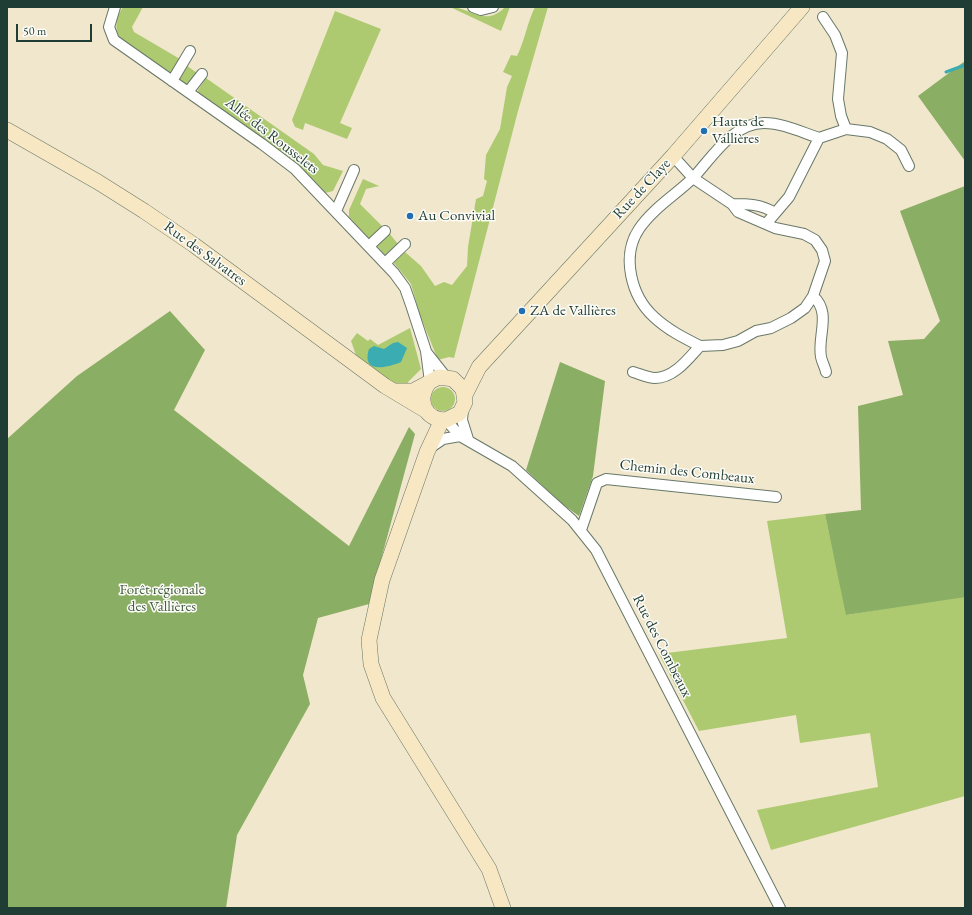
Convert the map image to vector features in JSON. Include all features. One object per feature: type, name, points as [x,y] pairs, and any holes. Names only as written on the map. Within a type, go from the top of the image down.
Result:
[{"type":"street","points":[[473,7],[481,10],[493,7]]},
{"type":"street","name":"Rue de Claye","points":[[450,378],[459,378],[479,367],[673,156],[799,8]]},
{"type":"street","name":"Allée des Rousselets","points":[[111,9],[109,27],[114,40],[262,144],[295,169],[385,263],[405,288],[426,351],[429,383]]},
{"type":"street","points":[[823,17],[835,35],[842,53],[838,99],[841,116],[846,129]]},
{"type":"street","points":[[172,81],[190,51]]},
{"type":"street","points":[[188,92],[202,74]]},
{"type":"street","points":[[673,156],[693,178],[732,204],[738,212],[766,224],[804,234],[814,240],[822,250],[825,261],[814,296],[805,308],[791,318],[770,328],[756,331],[738,342],[723,345],[700,346],[676,334],[653,316],[636,293],[630,272],[629,258],[632,244],[639,229],[693,178],[738,130],[763,123],[791,127],[819,138],[846,129],[870,132],[887,139],[901,150],[910,166]]},
{"type":"street","name":"Rue des Salvatres","points":[[7,130],[98,182],[144,211],[194,245],[394,391],[436,416]]},
{"type":"street","points":[[766,224],[790,197],[819,138]]},
{"type":"street","points":[[336,211],[354,170]]},
{"type":"street","points":[[732,204],[749,204],[765,207],[775,213]]},
{"type":"street","points":[[369,246],[385,231]]},
{"type":"street","points":[[385,263],[404,244]]},
{"type":"street","points":[[814,296],[820,302],[823,314],[821,356],[826,372]]},
{"type":"street","points":[[633,372],[653,378],[667,376],[687,360],[700,346]]},
{"type":"street","name":"Allée des Rousselets","points":[[426,351],[450,378]]},
{"type":"street","name":"Rue de Claye","points":[[464,402],[479,367]]},
{"type":"street","points":[[394,391],[413,391],[439,378],[450,378],[459,383],[464,402],[462,420],[464,438],[443,439],[428,451]]},
{"type":"street","points":[[429,383],[422,397],[436,416],[428,451],[382,580],[368,640],[371,664],[383,698],[489,869],[503,908]]},
{"type":"street","points":[[436,416],[456,417],[464,402]]},
{"type":"street","name":"Rue des Combeaux","points":[[436,416],[464,438],[512,466],[581,530],[596,550],[780,908]]},
{"type":"street","name":"Chemin des Combeaux","points":[[581,530],[597,483],[606,479],[776,497]]},
{"type":"green space","points":[[123,7],[143,7],[132,27],[134,32],[180,59],[170,74],[121,41],[117,32],[116,24]]},
{"type":"green space","points":[[450,7],[465,10],[478,15],[491,16],[498,13],[505,7],[510,7],[501,31]]},
{"type":"green space","points":[[535,7],[548,7],[518,111],[454,358],[449,357],[438,360],[420,315],[411,284],[394,263],[395,259],[405,252],[421,266],[435,286],[444,282],[452,285],[467,266],[468,247],[476,199],[483,196],[487,181],[484,179],[486,155],[500,129],[507,87],[512,76],[503,72],[511,55],[517,56]]},
{"type":"green space","points":[[335,11],[381,29],[340,123],[352,128],[347,139],[305,123],[303,130],[295,127],[292,120]]},
{"type":"green space","points":[[965,61],[965,161],[918,96]]},
{"type":"green space","points":[[186,65],[197,73],[188,84],[183,85],[180,82],[180,77]]},
{"type":"green space","points":[[206,78],[314,154],[323,165],[343,171],[333,191],[325,193],[288,159],[198,94],[198,90]]},
{"type":"green space","points":[[363,179],[379,186],[366,189],[360,204],[383,227],[369,239],[349,217],[349,210]]},
{"type":"green space","points":[[965,186],[965,597],[846,615],[825,514],[861,510],[858,406],[903,395],[888,341],[924,339],[940,321],[900,211]]},
{"type":"green space","points":[[389,233],[398,244],[386,256],[377,246]]},
{"type":"green space","name":"Forêt régionale des Vallières","points":[[170,311],[205,350],[174,410],[349,546],[409,427],[415,434],[369,604],[318,618],[303,675],[310,704],[237,835],[226,908],[7,908],[7,439],[77,376]]},
{"type":"green space","points":[[410,328],[421,369],[408,382],[409,387],[393,384],[357,358],[351,341],[357,333],[368,341],[370,339],[378,345]]},
{"type":"green space","points":[[560,362],[605,381],[593,476],[579,516],[562,504],[526,470]]},
{"type":"green space","points":[[443,387],[452,390],[455,399],[452,408],[443,411],[434,408],[431,399],[434,390]]},
{"type":"green space","points":[[825,514],[847,615],[965,595],[965,796],[771,850],[757,810],[878,787],[870,733],[800,743],[796,715],[699,731],[659,654],[787,638],[767,521]]},
{"type":"water","points":[[398,342],[407,348],[401,362],[383,367],[372,366],[368,357],[369,349],[374,346],[384,349],[393,343]]},
{"type":"waterway","points":[[946,72],[965,65]]},
{"type":"place","name":"Hauts de Vallières","points":[[704,131]]},
{"type":"place","name":"Au Convivial","points":[[410,216]]},
{"type":"place","name":"ZA de Vallières","points":[[522,311]]}]
